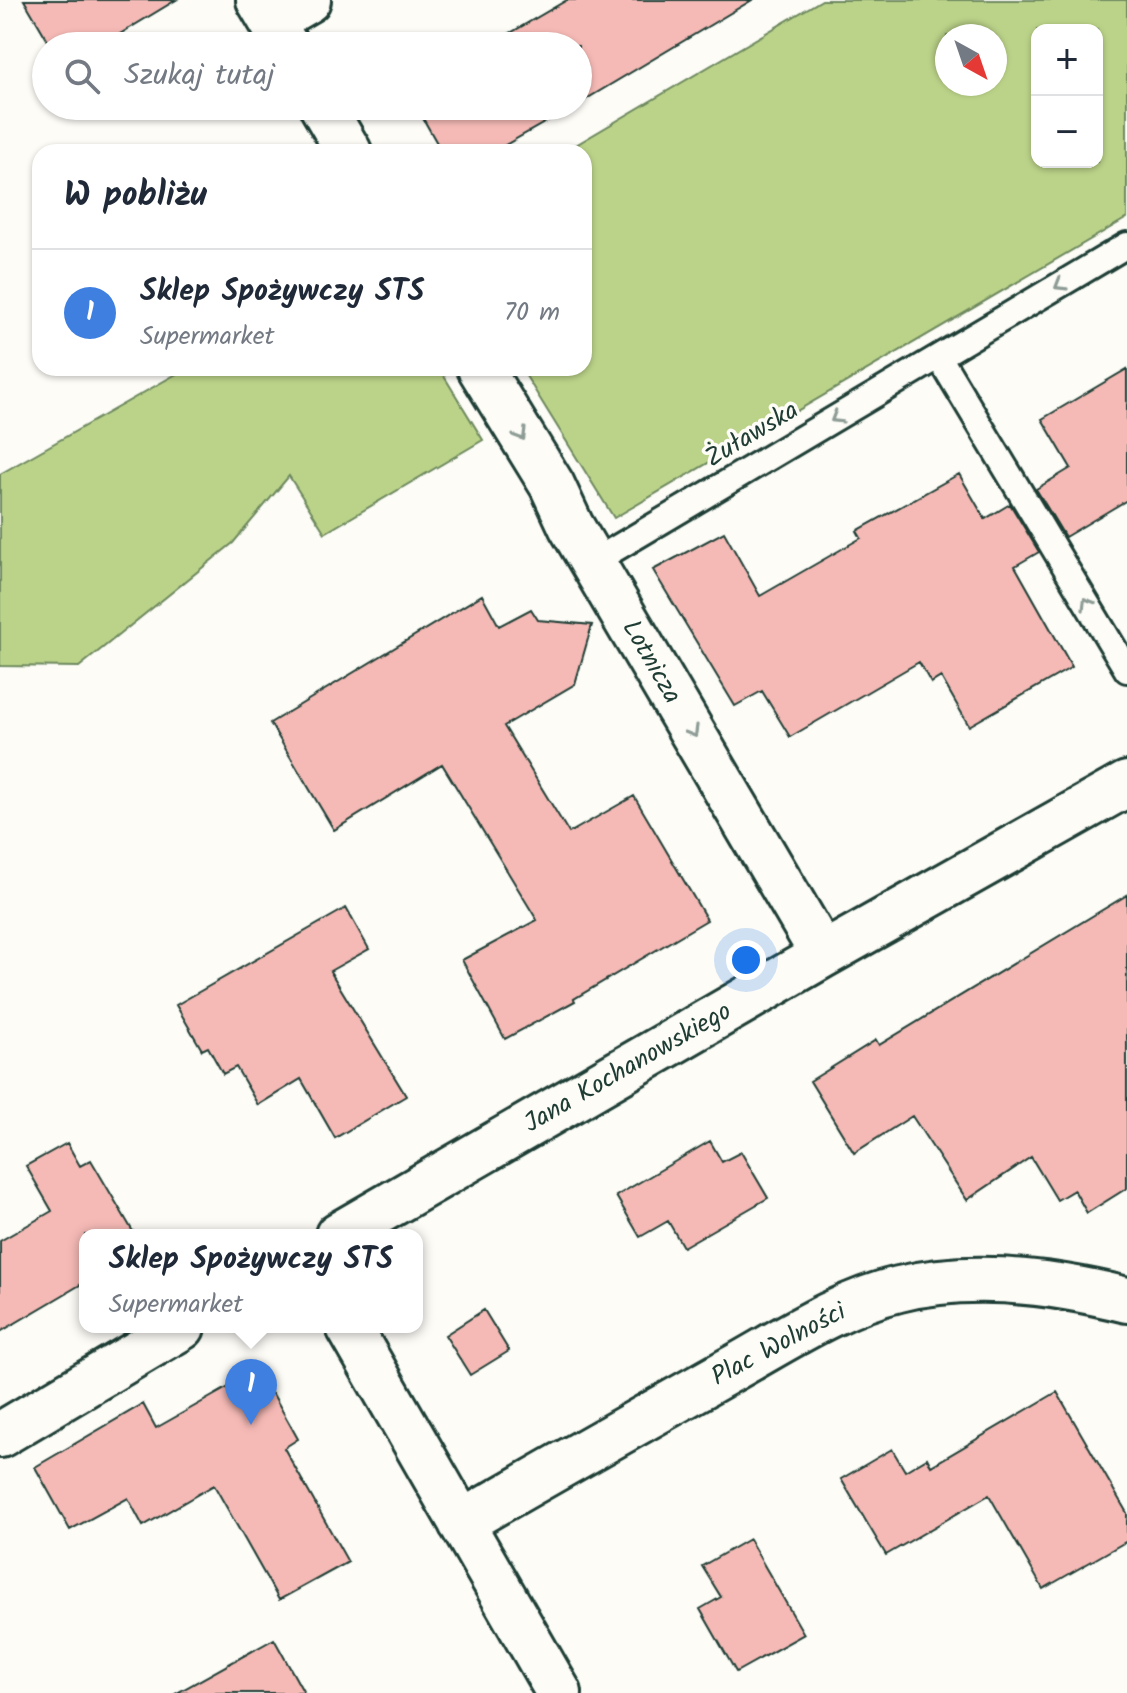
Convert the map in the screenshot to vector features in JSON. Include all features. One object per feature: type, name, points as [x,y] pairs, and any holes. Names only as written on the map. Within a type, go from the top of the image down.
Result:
[{"type":"street","points":[[330,120],[344,144]]},
{"type":"street","name":"Lotnicza","points":[[485,376],[552,485],[593,562],[823,955]]},
{"type":"street","name":"Jana Kochanowskiego","points":[[348,1229],[1127,784]]},
{"type":"street","name":"Plac Wolności","points":[[461,1523],[829,1315],[899,1289],[952,1281],[1002,1282],[1060,1286],[1127,1300]]},
{"type":"street","points":[[0,1435],[172,1333]]},
{"type":"street","points":[[352,1333],[559,1693]]},
{"type":"lane","name":"Żuławska","points":[[593,562],[1127,245]]},
{"type":"lane","points":[[939,357],[1127,670]]},
{"type":"green space","points":[[822,0],[1127,0],[1127,218],[614,518],[526,376],[592,376],[592,144],[578,144]]},
{"type":"green space","points":[[173,376],[444,376],[483,440],[325,533],[289,476],[233,543],[79,667],[0,666],[0,474]]},
{"type":"building","points":[[24,0],[176,0],[123,32],[43,32]]},
{"type":"building","points":[[567,0],[752,0],[592,96],[592,32],[512,32]]},
{"type":"building","points":[[424,120],[549,120],[507,144],[437,144]]},
{"type":"building","points":[[1127,369],[1127,500],[1065,537],[1036,489],[1071,468],[1042,419]]},
{"type":"building","points":[[959,474],[985,519],[1010,504],[1039,552],[1015,566],[1072,667],[969,726],[941,677],[931,683],[919,662],[790,737],[762,691],[735,706],[653,570],[724,532],[760,596],[861,538],[857,531]]},
{"type":"building","points":[[482,595],[499,626],[531,609],[538,620],[592,625],[575,684],[504,726],[569,833],[634,796],[707,920],[575,1001],[505,1039],[462,960],[537,920],[442,764],[334,830],[270,723]]},
{"type":"building","points":[[1127,895],[1127,1188],[1087,1213],[1074,1190],[1057,1200],[1031,1157],[967,1200],[912,1116],[854,1153],[810,1081],[876,1040],[879,1045]]},
{"type":"building","points":[[346,908],[369,949],[330,971],[406,1096],[335,1138],[301,1079],[258,1105],[236,1067],[223,1074],[208,1047],[202,1050],[176,1005]]},
{"type":"building","points":[[710,1141],[722,1162],[741,1152],[768,1198],[683,1247],[668,1221],[640,1237],[616,1196]]},
{"type":"building","points":[[67,1143],[80,1166],[91,1160],[131,1229],[79,1229],[79,1286],[0,1332],[0,1241],[52,1211],[26,1166]]},
{"type":"building","points":[[484,1310],[509,1351],[470,1375],[445,1335]]},
{"type":"building","points":[[234,1384],[273,1394],[298,1439],[284,1448],[348,1562],[279,1600],[214,1485],[143,1526],[128,1498],[70,1530],[35,1467],[143,1404],[156,1428]]},
{"type":"building","points":[[1057,1392],[1127,1513],[1127,1541],[1043,1589],[989,1495],[886,1555],[841,1479],[892,1449],[905,1471],[927,1458],[931,1466]]},
{"type":"building","points":[[749,1539],[804,1634],[736,1672],[700,1609],[721,1597],[702,1566]]},
{"type":"building","points":[[274,1639],[304,1693],[177,1693]]},
{"type":"place","name":"Sklep Spożywczy STS","points":[[251,1425]]}]
